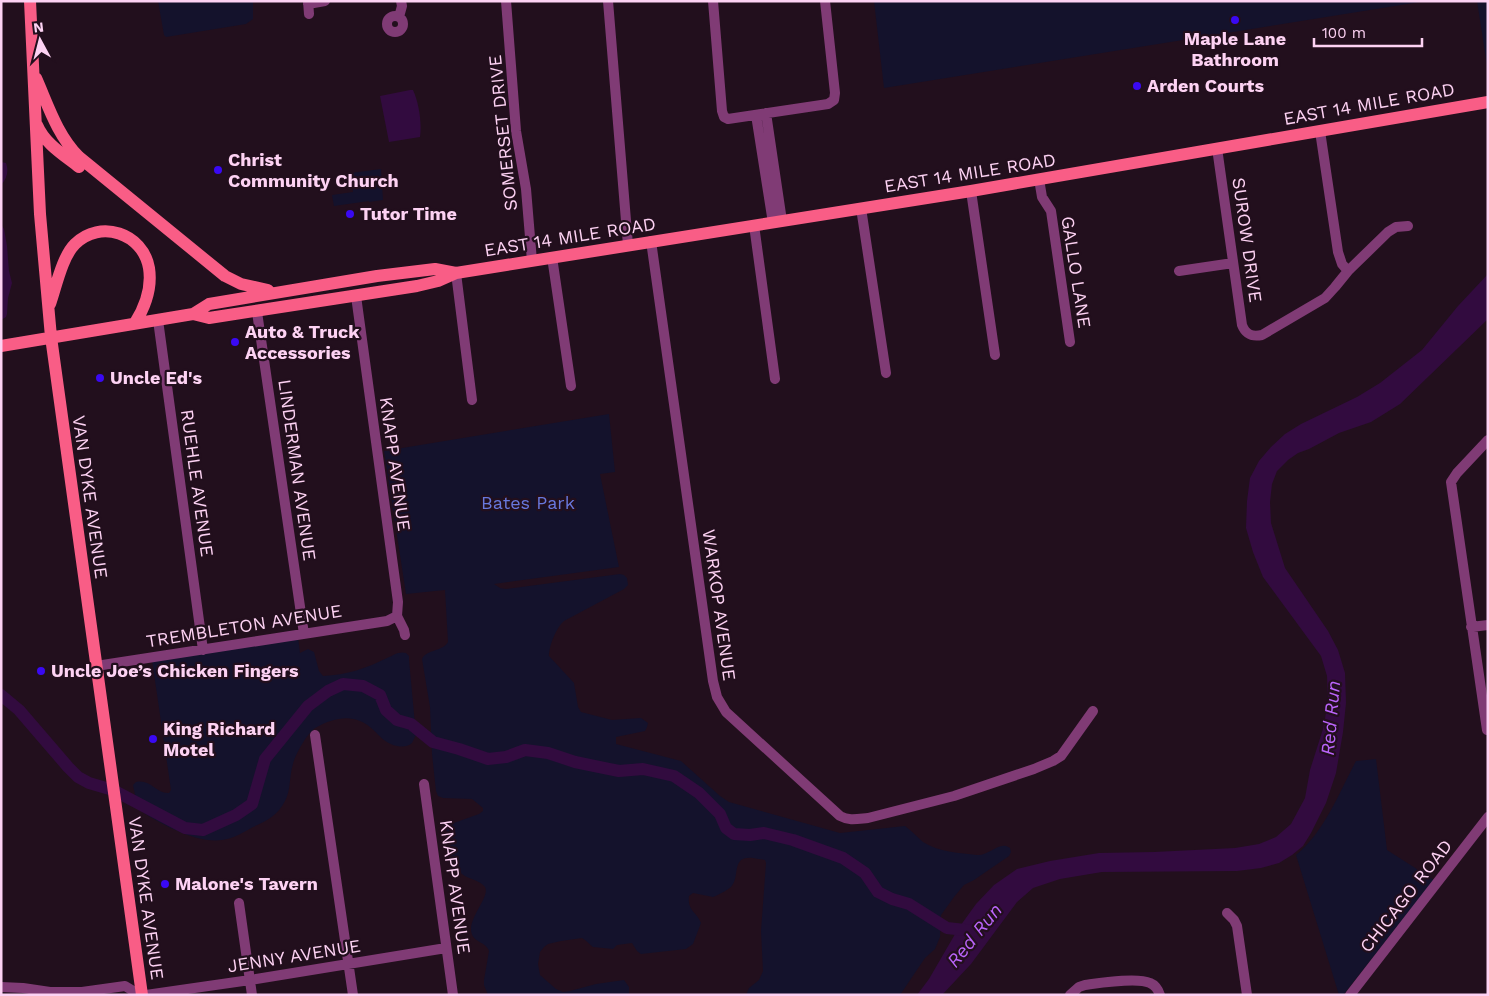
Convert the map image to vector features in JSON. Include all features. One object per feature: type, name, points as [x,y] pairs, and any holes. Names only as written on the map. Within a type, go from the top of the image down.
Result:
[{"type":"main road","name":"VAN DYKE AVENUE","points":[[30,1],[40,214],[51,337],[116,801],[141,995]]},
{"type":"main road","points":[[33,71],[58,130],[79,157],[225,276],[249,287],[279,292]]},
{"type":"main road","name":"EAST 14 MILE ROAD","points":[[193,314],[209,318],[356,296],[438,281],[456,273],[971,191],[1488,102]]},
{"type":"main road","points":[[35,121],[51,146],[242,298],[256,302],[299,305]]},
{"type":"main road","points":[[48,309],[71,248],[75,243],[88,235],[109,231],[123,235],[135,242],[140,247],[146,260],[149,276],[146,300],[143,311],[135,323]]},
{"type":"main road","name":"EAST 14 MILE ROAD","points":[[1,346],[193,314],[209,304],[351,280],[435,269],[456,273]]},
{"type":"street","points":[[308,7],[325,1]]},
{"type":"street","points":[[399,17],[402,6],[401,1]]},
{"type":"street","name":"SOMERSET DRIVE","points":[[506,1],[516,131],[526,189],[532,261]]},
{"type":"street","points":[[608,1],[628,245]]},
{"type":"street","points":[[712,1],[722,111],[724,117],[731,119],[828,104],[834,100],[836,96],[825,1]]},
{"type":"street","points":[[761,114],[778,222]]},
{"type":"street","points":[[1320,130],[1338,252],[1342,264],[1348,271],[1388,232],[1396,228],[1408,226]]},
{"type":"street","name":"SUROW DRIVE","points":[[1217,148],[1242,325],[1249,335],[1262,335],[1319,302],[1331,292],[1348,271]]},
{"type":"street","name":"GALLO LANE","points":[[1039,179],[1042,197],[1051,211],[1070,342]]},
{"type":"street","points":[[971,191],[995,355]]},
{"type":"street","points":[[861,208],[886,373]]},
{"type":"street","points":[[754,225],[775,379]]},
{"type":"street","name":"WARKOP AVENUE","points":[[651,242],[713,681],[717,698],[726,712],[840,816],[846,820],[856,820],[954,796],[1052,762],[1060,756],[1093,711]]},
{"type":"street","points":[[552,257],[571,386]]},
{"type":"street","points":[[1179,271],[1233,263]]},
{"type":"street","points":[[456,273],[472,400]]},
{"type":"street","name":"KNAPP AVENUE","points":[[356,296],[398,602],[397,616],[404,630],[404,635]]},
{"type":"street","name":"LINDERMAN AVENUE","points":[[257,312],[304,634]]},
{"type":"street","name":"RUEHLE AVENUE","points":[[158,320],[203,650]]},
{"type":"street","points":[[1487,730],[1451,482],[1488,440]]},
{"type":"street","name":"TREMBLETON AVENUE","points":[[96,666],[304,634],[388,620],[397,616]]},
{"type":"street","points":[[1471,627],[1488,625]]},
{"type":"street","points":[[315,735],[353,995]]},
{"type":"street","name":"KNAPP AVENUE","points":[[424,784],[453,995]]},
{"type":"street","name":"CHICAGO ROAD","points":[[1350,995],[1486,822]]},
{"type":"street","points":[[239,903],[252,995]]},
{"type":"street","points":[[1226,913],[1234,920],[1237,926],[1247,995]]},
{"type":"street","name":"JENNY AVENUE","points":[[146,995],[446,948]]},
{"type":"street","points":[[1070,995],[1085,985],[1144,981],[1152,984],[1160,995]]},
{"type":"street","points":[[5,995],[2,987],[74,993],[124,986],[141,995]]},
{"type":"green space","points":[[158,1],[253,1],[253,19],[246,24],[166,37],[164,35]]},
{"type":"green space","points":[[874,1],[1426,1],[884,88]]},
{"type":"green space","points":[[1477,1],[1488,1],[1488,72]]},
{"type":"green space","points":[[381,169],[383,200],[334,206],[332,195],[353,192],[351,173]]},
{"type":"green space","name":"Bates Park","points":[[609,414],[615,472],[600,474],[619,567],[494,584],[506,589],[624,575],[627,578],[628,585],[624,589],[561,624],[550,647],[549,656],[574,683],[578,707],[581,712],[612,720],[641,718],[648,723],[645,731],[616,737],[616,744],[681,761],[729,802],[840,833],[905,826],[923,842],[949,852],[982,855],[1002,846],[1010,848],[1009,856],[964,885],[954,897],[941,915],[940,937],[935,949],[925,958],[900,995],[746,995],[749,988],[759,980],[763,971],[761,931],[766,863],[765,860],[746,858],[739,863],[734,883],[731,887],[713,897],[693,893],[689,896],[689,905],[701,923],[693,944],[686,949],[641,954],[632,943],[617,945],[613,949],[593,947],[582,938],[548,944],[540,952],[538,964],[540,975],[556,989],[563,992],[624,980],[629,987],[629,995],[488,995],[484,980],[489,951],[485,945],[473,937],[471,929],[485,895],[485,887],[458,871],[450,853],[447,839],[447,828],[451,824],[479,814],[483,811],[483,808],[472,799],[443,798],[438,796],[432,754],[430,707],[422,659],[448,642],[445,590],[406,594],[384,451]]},
{"type":"green space","points":[[298,637],[300,653],[308,649],[314,652],[319,671],[323,676],[356,670],[396,654],[406,653],[409,656],[416,735],[412,743],[403,747],[391,744],[370,727],[360,721],[349,718],[327,722],[313,729],[296,755],[287,797],[279,810],[263,822],[226,839],[212,840],[190,836],[167,826],[138,809],[133,785],[136,782],[150,784],[164,793],[169,793],[171,790],[152,660]]},
{"type":"green space","points":[[1376,759],[1387,850],[1434,880],[1343,995],[1339,995],[1296,855],[1315,835],[1323,823],[1356,761]]},
{"type":"water","points":[[413,90],[418,107],[421,126],[420,137],[389,142],[380,96]]},
{"type":"water","points":[[1,162],[6,163],[7,172],[6,178],[1,185]]},
{"type":"water","points":[[1,224],[4,229],[12,283],[8,298],[7,314],[1,320]]},
{"type":"water","name":"Red Run","points":[[1488,274],[1488,319],[1400,404],[1371,422],[1339,433],[1298,453],[1277,471],[1272,484],[1270,502],[1271,523],[1285,568],[1328,631],[1338,650],[1345,673],[1346,703],[1336,773],[1326,803],[1303,846],[1279,863],[1261,868],[1237,871],[1102,872],[1060,879],[1033,888],[1017,902],[971,964],[942,995],[917,995],[929,979],[958,929],[976,904],[994,885],[1017,869],[1050,861],[1099,853],[1235,848],[1259,844],[1276,837],[1291,824],[1305,798],[1310,770],[1323,729],[1328,702],[1327,676],[1321,656],[1263,577],[1253,552],[1246,528],[1250,478],[1259,461],[1285,434],[1380,383],[1422,350],[1458,306]]},
{"type":"waterway","points":[[1,695],[19,710],[78,777],[89,783],[113,790],[185,828],[203,830],[236,815],[252,804],[265,759],[308,706],[328,691],[343,684],[363,686],[380,695],[386,710],[397,720],[411,724],[433,742],[488,759],[506,757],[525,750],[548,753],[575,762],[619,771],[643,769],[674,776],[699,793],[720,814],[726,828],[734,834],[750,835],[764,833],[793,840],[843,858],[865,873],[878,892],[909,904],[947,928],[974,931]]},
{"type":"place","name":"Maple Lane Bathroom","points":[[1235,20]]},
{"type":"place","name":"Arden Courts","points":[[1137,86]]},
{"type":"place","name":"Christ Community Church","points":[[218,170]]},
{"type":"place","name":"Tutor Time","points":[[350,214]]},
{"type":"place","name":"Auto & Truck Accessories","points":[[235,342]]},
{"type":"place","name":"Uncle Ed's","points":[[100,378]]},
{"type":"place","name":"Uncle Joe’s Chicken Fingers","points":[[41,671]]},
{"type":"place","name":"King Richard Motel","points":[[153,739]]},
{"type":"place","name":"Malone's Tavern","points":[[165,884]]}]
